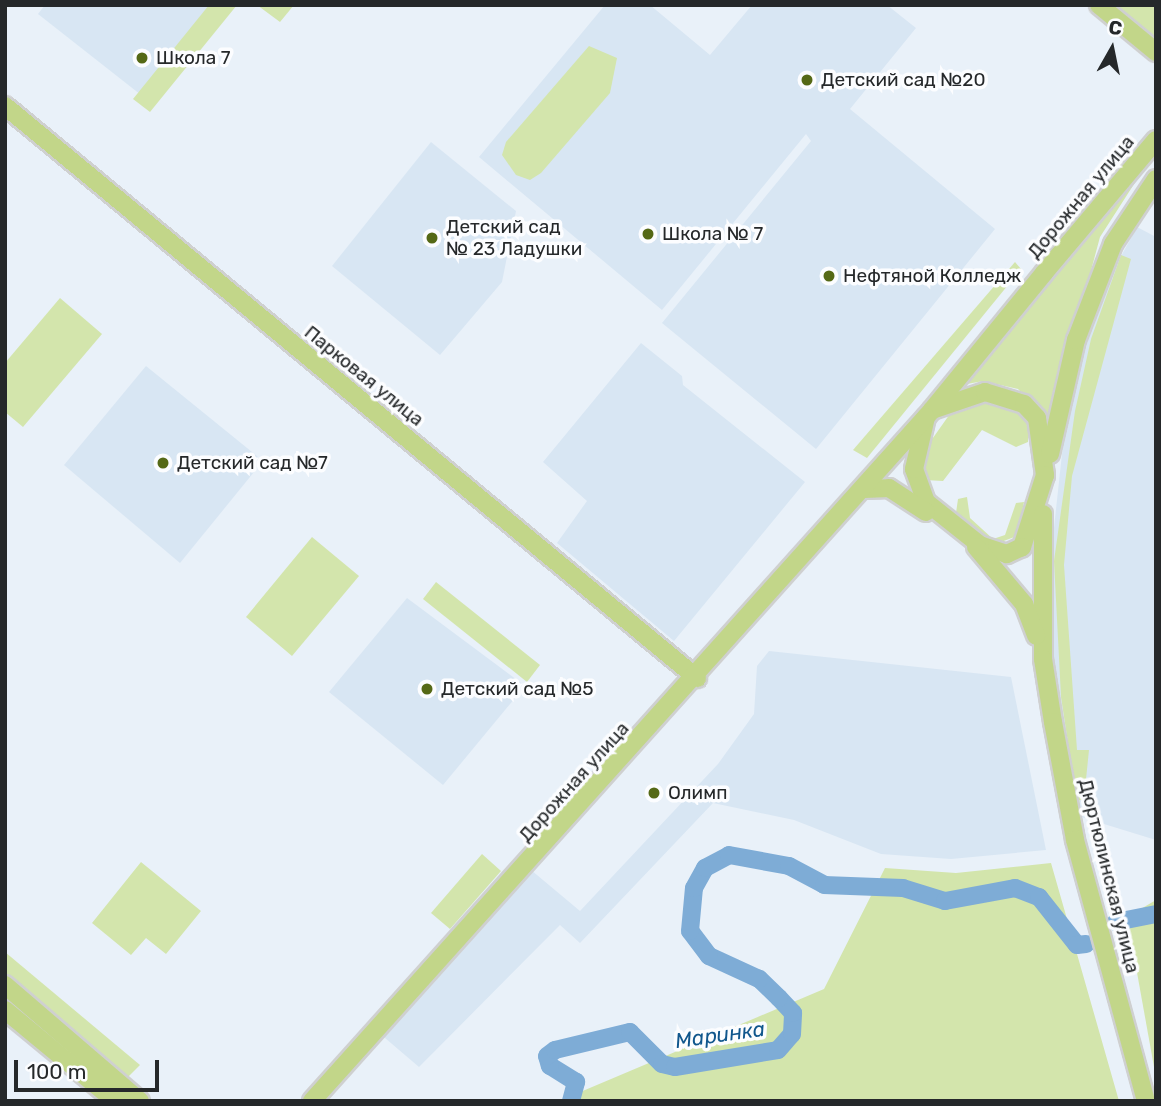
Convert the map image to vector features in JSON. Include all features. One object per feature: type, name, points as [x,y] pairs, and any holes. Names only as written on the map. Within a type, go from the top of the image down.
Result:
[{"type":"main road","points":[[1099,5],[1156,52]]},
{"type":"main road","name":"Парковая улица","points":[[5,106],[697,678]]},
{"type":"main road","name":"Дорожная улица","points":[[312,1101],[697,678],[864,489],[1156,140]]},
{"type":"main road","points":[[966,538],[1007,554],[1022,547],[1045,479],[1076,340],[1119,232],[1156,179]]},
{"type":"main road","points":[[951,527],[926,502],[915,478],[929,413],[972,393],[1024,404],[1040,426],[1045,479],[1043,659]]},
{"type":"main road","points":[[864,489],[895,490],[966,538],[1024,604],[1043,659]]},
{"type":"main road","name":"Дюртюлинская улица","points":[[1043,659],[1075,839],[1146,1101]]},
{"type":"main road","points":[[5,985],[140,1101]]},
{"type":"main road","points":[[5,1010],[115,1101]]},
{"type":"shaded area","name":"Школа 7","points":[[45,5],[236,5],[150,102],[38,14]]},
{"type":"shaded area","points":[[605,5],[650,5],[710,55],[752,5],[887,5],[916,28],[850,109],[995,229],[816,449],[662,323],[811,141],[806,134],[662,310],[479,157]]},
{"type":"shaded area","name":"Детский сад № 23 Ладушки","points":[[431,142],[516,211],[502,282],[440,355],[332,266]]},
{"type":"shaded area","points":[[1137,227],[1156,237],[1156,840],[1078,816],[1056,713],[1049,574],[1066,417],[1102,291]]},
{"type":"shaded area","points":[[641,343],[682,376],[683,385],[805,482],[674,641],[557,543],[587,501],[543,462]]},
{"type":"shaded area","name":"Детский сад №7","points":[[146,366],[263,461],[180,563],[64,465]]},
{"type":"shaded area","name":"Детский сад №5","points":[[407,598],[525,686],[443,785],[329,692]]},
{"type":"shaded area","points":[[769,651],[1011,677],[1046,850],[951,859],[881,854],[794,820],[713,803],[580,943],[560,925],[419,1067],[378,1032],[531,870],[580,911],[718,764],[754,714],[757,666]]},
{"type":"green space","points":[[209,5],[237,5],[150,112],[133,99]]},
{"type":"green space","points":[[257,5],[294,5],[280,22]]},
{"type":"green space","points":[[1107,5],[1156,5],[1156,40],[1153,43]]},
{"type":"green space","points":[[589,46],[617,58],[610,93],[541,173],[530,180],[516,175],[502,155],[506,142]]},
{"type":"green space","points":[[1156,150],[1100,237],[1050,423],[1018,389],[983,381],[967,384]]},
{"type":"green space","points":[[1121,255],[1131,259],[1072,476],[1064,565],[1077,750],[1089,750],[1084,799],[1077,801],[1061,697],[1054,561],[1075,411],[1091,339]]},
{"type":"green space","points":[[1015,262],[1021,269],[867,458],[853,450]]},
{"type":"green space","points":[[60,298],[102,334],[23,427],[5,412],[5,363]]},
{"type":"green space","points":[[996,399],[1028,419],[1028,442],[1016,447],[982,430],[943,481],[925,480],[923,452],[952,411]]},
{"type":"green space","points":[[967,497],[970,518],[993,539],[1005,535],[1016,503],[1024,502],[1017,536],[993,545],[956,513],[958,499]]},
{"type":"green space","points":[[312,537],[359,576],[292,656],[246,617]]},
{"type":"green space","points":[[436,582],[540,665],[527,682],[423,599]]},
{"type":"green space","points":[[482,854],[501,871],[450,929],[431,913]]},
{"type":"green space","points":[[141,862],[201,911],[166,954],[146,938],[131,955],[92,923]]},
{"type":"green space","points":[[1051,863],[1119,1101],[559,1101],[824,989],[885,868],[956,873]]},
{"type":"green space","points":[[1156,900],[1156,1078],[1127,917]]},
{"type":"green space","points":[[5,952],[140,1065],[126,1079],[5,979]]},
{"type":"waterway","name":"Маринка","points":[[571,1101],[576,1082],[550,1066],[547,1056],[555,1050],[630,1032],[662,1064],[675,1067],[778,1050],[792,1034],[793,1013],[779,998],[759,979],[709,956],[690,931],[694,888],[705,868],[729,855],[789,866],[824,885],[903,888],[945,901],[1015,888],[1039,897],[1077,945],[1086,944]]},
{"type":"waterway","name":"Маринка","points":[[1116,922],[1156,914]]},
{"type":"place","name":"Школа 7","points":[[142,58]]},
{"type":"place","name":"Детский сад №20","points":[[807,80]]},
{"type":"place","name":"Школа № 7","points":[[648,234]]},
{"type":"place","name":"Детский сад № 23 Ладушки","points":[[432,238]]},
{"type":"place","name":"Нефтяной Колледж","points":[[829,276]]},
{"type":"place","name":"Детский сад №7","points":[[163,463]]},
{"type":"place","name":"Детский сад №5","points":[[427,689]]},
{"type":"place","name":"Олимп","points":[[654,793]]}]
